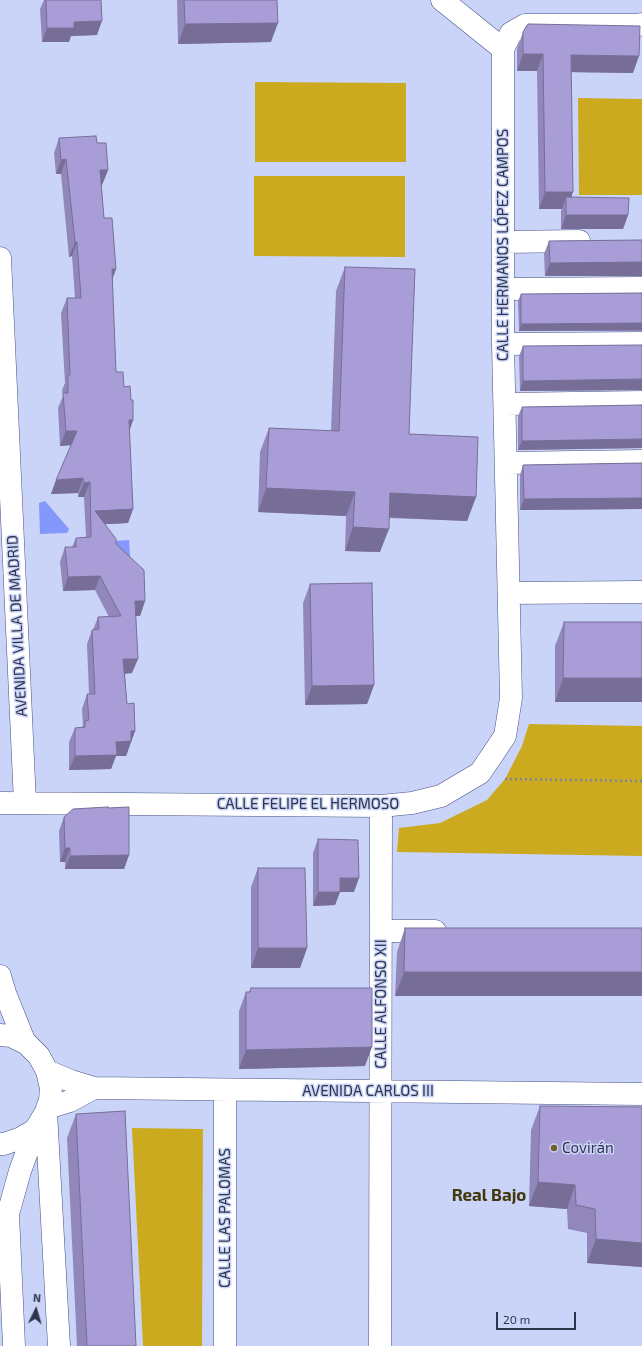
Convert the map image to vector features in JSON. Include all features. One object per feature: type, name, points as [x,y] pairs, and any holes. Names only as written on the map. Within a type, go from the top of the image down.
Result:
[{"type":"street","points":[[442,0],[503,49]]},
{"type":"street","name":"CALLE HERMANOS LÓPEZ CAMPOS","points":[[509,593],[502,289],[503,49],[511,33],[525,25],[642,24]]},
{"type":"street","points":[[503,242],[596,241]]},
{"type":"street","name":"AVENIDA VILLA DE MADRID","points":[[0,258],[25,803]]},
{"type":"street","points":[[502,289],[642,288]]},
{"type":"street","points":[[503,344],[642,344]]},
{"type":"street","points":[[505,404],[642,402]]},
{"type":"street","points":[[506,463],[642,461]]},
{"type":"street","points":[[509,593],[642,592]]},
{"type":"street","name":"CALLE FELIPE EL HERMOSO","points":[[0,804],[381,806],[412,803],[441,796],[480,773],[505,736],[511,698],[509,593]]},
{"type":"street","name":"CALLE ALFONSO XII","points":[[380,1346],[382,1090],[381,806]]},
{"type":"street","points":[[381,931],[452,931]]},
{"type":"street","points":[[0,976],[5,993],[25,1043]]},
{"type":"street","points":[[0,1035],[11,1036],[25,1043],[39,1056],[47,1071],[51,1088],[50,1100],[35,1130],[20,1171],[4,1206],[14,1346]]},
{"type":"street","name":"AVENIDA CARLOS III","points":[[47,1071],[70,1081],[94,1088],[642,1094]]},
{"type":"street","name":"AVENIDA CARLOS III","points":[[46,1110],[70,1101],[94,1088]]},
{"type":"street","name":"CALLE LAS PALOMAS","points":[[225,1090],[225,1346]]},
{"type":"street","points":[[46,1110],[59,1346]]},
{"type":"street","points":[[0,1144],[21,1138],[35,1130]]},
{"type":"path","points":[[480,773],[505,779],[642,781]]},
{"type":"shaded area","points":[[255,82],[406,83],[406,162],[255,162]]},
{"type":"shaded area","points":[[578,98],[642,99],[642,195],[579,195]]},
{"type":"shaded area","points":[[254,176],[405,176],[405,257],[254,256]]},
{"type":"shaded area","points":[[529,724],[642,726],[642,856],[397,852],[399,828],[440,823],[487,800],[505,779],[522,746]]},
{"type":"shaded area","points":[[132,1128],[203,1129],[202,1346],[143,1346]]},
{"type":"water","points":[[45,501],[69,529],[67,533],[40,534],[39,503]]},
{"type":"water","points":[[129,540],[131,571],[99,542]]},
{"type":"building","points":[[46,0],[101,0],[102,21],[74,22],[74,28],[47,28]]},
{"type":"building","points":[[184,0],[277,0],[278,23],[185,24]]},
{"type":"building","points":[[529,24],[640,26],[639,56],[571,55],[573,192],[545,192],[543,54],[523,54],[523,32]]},
{"type":"building","points":[[96,136],[97,143],[106,143],[108,170],[100,170],[104,218],[112,218],[116,269],[112,269],[116,372],[123,372],[124,387],[130,386],[131,400],[133,400],[133,420],[129,420],[133,509],[95,511],[116,539],[116,544],[144,570],[145,601],[135,601],[138,659],[123,659],[127,704],[134,703],[135,731],[131,731],[131,741],[116,742],[117,755],[75,756],[75,728],[85,727],[85,721],[89,720],[87,694],[95,694],[92,630],[99,629],[98,617],[121,616],[100,576],[68,577],[65,547],[76,547],[76,538],[91,537],[90,482],[84,483],[83,478],[56,480],[77,431],[66,431],[63,393],[68,393],[68,375],[70,375],[67,298],[81,298],[77,242],[75,242],[66,159],[61,160],[59,138]]},
{"type":"building","points":[[566,197],[629,198],[628,215],[566,215]]},
{"type":"building","points":[[642,240],[642,262],[550,263],[549,241]]},
{"type":"building","points":[[345,267],[415,269],[409,434],[478,437],[476,497],[390,493],[389,529],[353,527],[355,492],[266,488],[269,428],[339,431]]},
{"type":"building","points":[[642,293],[642,323],[521,324],[521,294]]},
{"type":"building","points":[[642,345],[642,379],[523,381],[523,346]]},
{"type":"building","points":[[642,405],[642,439],[522,441],[522,407]]},
{"type":"building","points":[[642,463],[642,498],[524,499],[523,465]]},
{"type":"building","points":[[372,583],[374,685],[312,686],[310,584]]},
{"type":"building","points":[[564,622],[642,622],[642,678],[563,678]]},
{"type":"building","points":[[129,807],[129,855],[70,856],[70,848],[65,848],[64,817],[73,809]]},
{"type":"building","points":[[318,839],[358,840],[359,878],[340,878],[340,892],[318,892]]},
{"type":"building","points":[[258,868],[305,868],[307,948],[258,948]]},
{"type":"building","points":[[405,928],[642,928],[642,972],[404,972]]},
{"type":"building","points":[[251,988],[372,988],[372,1047],[246,1050],[246,992],[250,992]]},
{"type":"building","points":[[540,1106],[642,1107],[642,1243],[596,1239],[595,1209],[576,1205],[575,1185],[538,1182]]},
{"type":"building","points":[[125,1111],[136,1346],[87,1346],[76,1114]]},
{"type":"place","name":"Covirán","points":[[554,1148]]},
{"type":"district","name":"Real Bajo","points":[[489,1195]]}]
